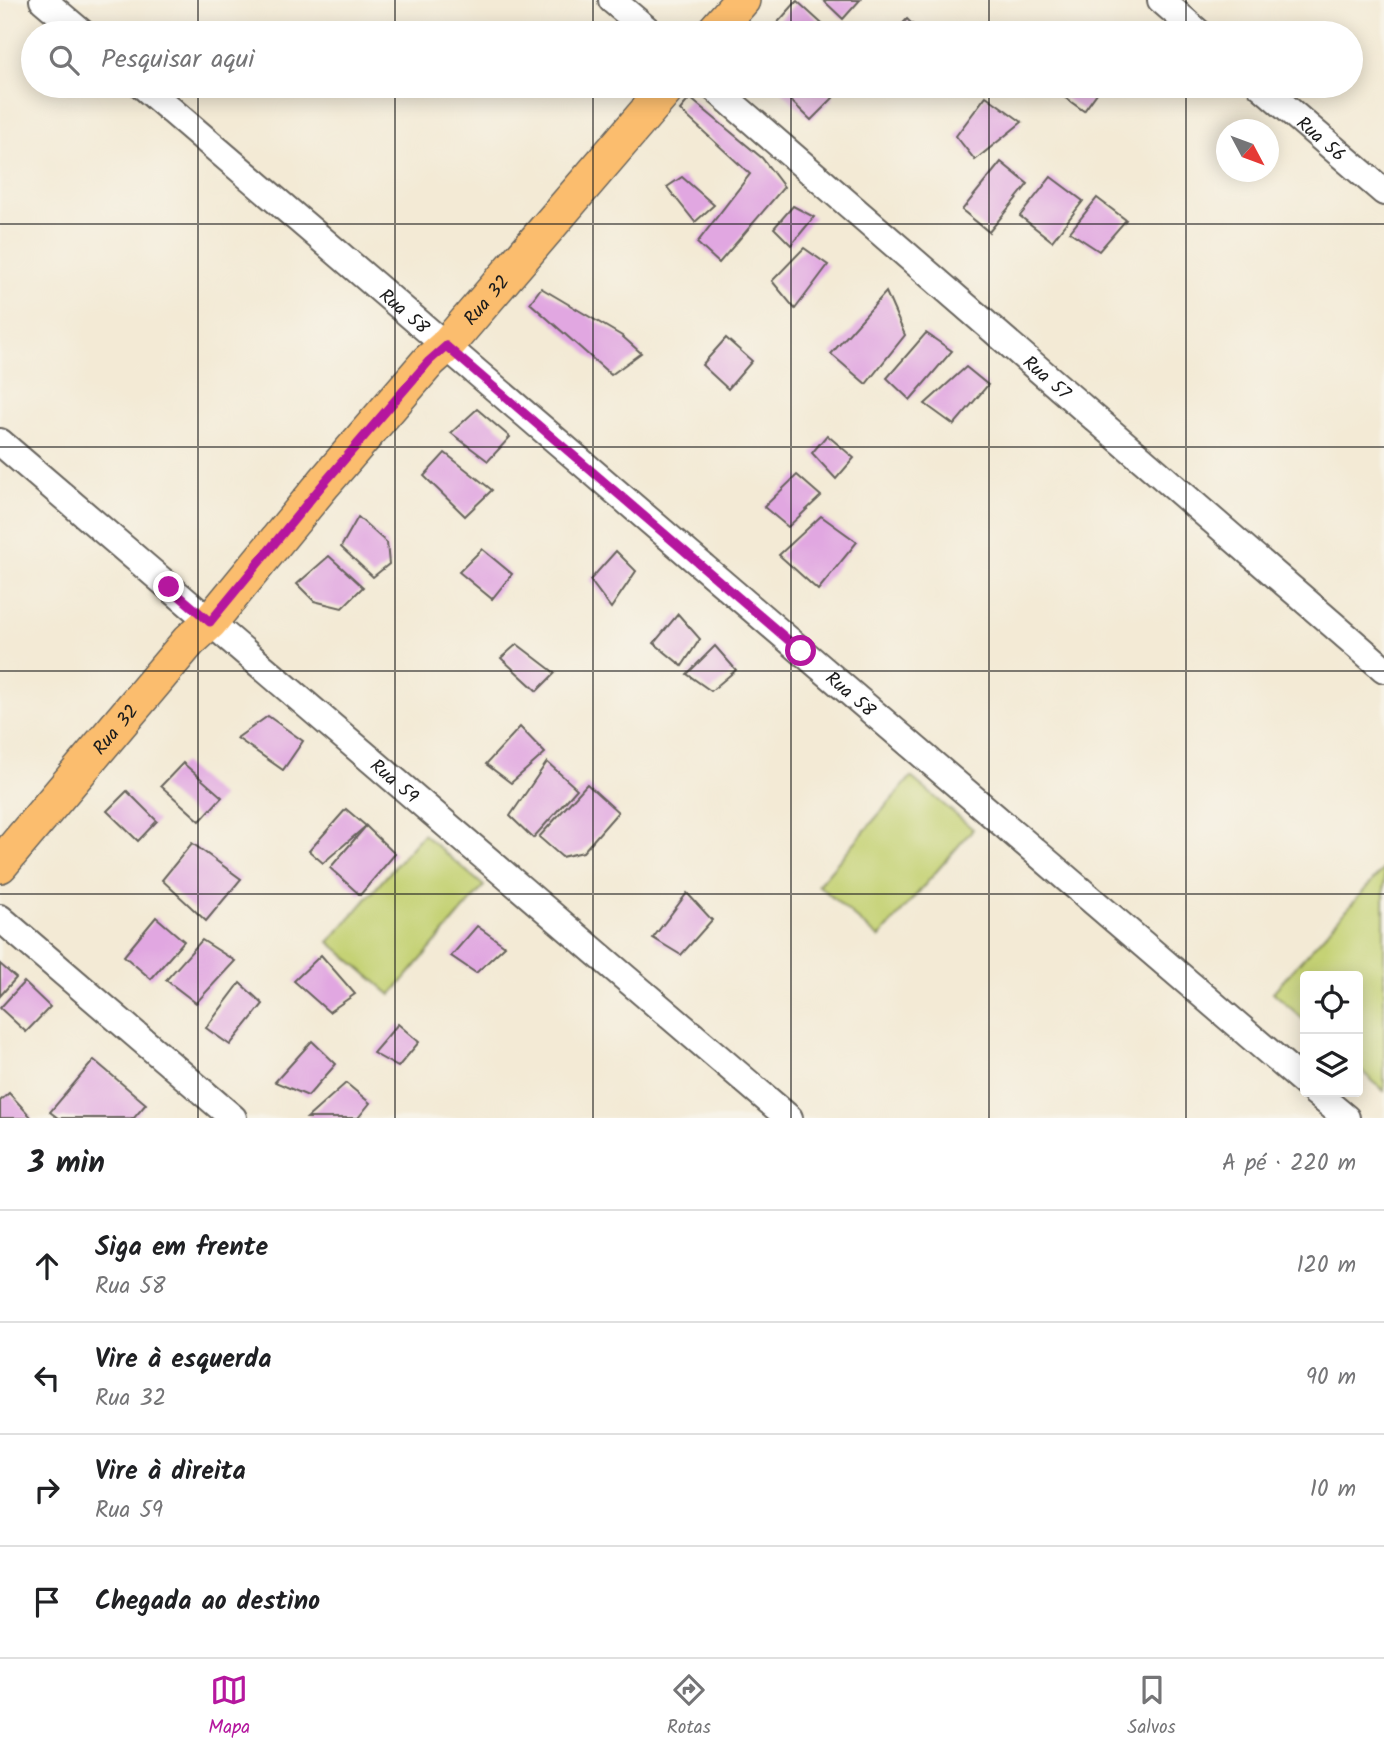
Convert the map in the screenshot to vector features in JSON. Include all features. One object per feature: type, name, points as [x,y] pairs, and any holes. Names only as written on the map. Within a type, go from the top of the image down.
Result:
[{"type":"main road","points":[[724,21],[742,0]]},
{"type":"main road","name":"Rua 32","points":[[0,865],[189,641],[210,622],[332,472],[429,361],[446,346],[659,98]]},
{"type":"street","points":[[43,0],[68,21]]},
{"type":"street","points":[[612,0],[637,21]]},
{"type":"street","points":[[1161,0],[1185,21]]},
{"type":"street","name":"Rua 58","points":[[157,98],[1300,1079]]},
{"type":"street","name":"Rua 57","points":[[726,98],[1384,669]]},
{"type":"street","name":"Rua 56","points":[[1275,98],[1384,192]]},
{"type":"street","name":"Rua 59","points":[[0,442],[789,1118]]},
{"type":"street","points":[[0,918],[233,1118]]},
{"type":"street","points":[[1321,1097],[1346,1118]]},
{"type":"green space","points":[[911,777],[973,829],[879,938],[818,885]]},
{"type":"green space","points":[[423,834],[484,886],[391,995],[329,942]]},
{"type":"green space","points":[[1384,868],[1384,1091],[1363,1072],[1363,971],[1300,971],[1300,1016],[1273,992]]},
{"type":"building","points":[[823,0],[860,0],[843,19]]},
{"type":"building","points":[[797,1],[819,21],[779,21]]},
{"type":"building","points":[[690,98],[762,158],[784,187],[719,263],[697,243],[750,174],[680,110]]},
{"type":"building","points":[[788,98],[833,98],[811,120]]},
{"type":"building","points":[[984,98],[989,98],[1022,122],[975,160],[956,136]]},
{"type":"building","points":[[1065,98],[1093,98],[1084,111]]},
{"type":"building","points":[[1001,162],[1028,184],[989,232],[962,210]]},
{"type":"building","points":[[682,177],[714,205],[695,222],[667,187]]},
{"type":"building","points":[[1051,177],[1083,201],[1052,241],[1020,216]]},
{"type":"building","points":[[1097,198],[1126,220],[1099,251],[1070,232]]},
{"type":"building","points":[[793,206],[814,217],[791,245],[774,228]]},
{"type":"building","points":[[804,248],[828,265],[795,309],[772,281]]},
{"type":"building","points":[[541,288],[622,336],[641,353],[611,375],[530,303]]},
{"type":"building","points":[[886,292],[905,335],[866,384],[831,354]]},
{"type":"building","points":[[926,333],[952,351],[910,400],[887,378]]},
{"type":"building","points":[[726,338],[752,361],[728,389],[702,365]]},
{"type":"building","points":[[966,367],[988,385],[954,425],[925,404]]},
{"type":"building","points":[[477,409],[510,437],[488,461],[451,433]]},
{"type":"building","points":[[827,435],[854,458],[836,479],[812,453]]},
{"type":"building","points":[[445,453],[492,490],[465,516],[424,476]]},
{"type":"building","points":[[797,475],[821,496],[788,527],[764,507]]},
{"type":"building","points":[[821,516],[857,542],[818,590],[779,555]]},
{"type":"building","points":[[358,517],[387,543],[389,564],[373,577],[341,547]]},
{"type":"building","points":[[482,549],[512,574],[492,599],[459,572]]},
{"type":"building","points":[[616,551],[636,571],[611,608],[590,580]]},
{"type":"building","points":[[329,556],[363,587],[342,608],[314,601],[297,584]]},
{"type":"building","points":[[678,614],[700,639],[682,666],[654,643]]},
{"type":"building","points":[[517,644],[555,673],[537,691],[501,658]]},
{"type":"building","points":[[715,646],[736,670],[711,691],[687,674]]},
{"type":"building","points":[[268,716],[303,741],[283,770],[237,738]]},
{"type":"building","points":[[520,727],[545,753],[511,783],[486,764]]},
{"type":"building","points":[[547,762],[577,789],[533,838],[510,816]]},
{"type":"building","points":[[183,763],[222,797],[200,821],[161,786]]},
{"type":"building","points":[[587,784],[618,812],[583,852],[562,857],[539,837]]},
{"type":"building","points":[[127,791],[157,821],[138,841],[107,811]]},
{"type":"building","points":[[346,809],[366,826],[323,863],[309,851]]},
{"type":"building","points":[[366,826],[395,854],[360,895],[330,868]]},
{"type":"building","points":[[192,843],[241,879],[206,921],[162,880]]},
{"type":"building","points":[[687,893],[712,920],[681,955],[653,938]]},
{"type":"building","points":[[156,917],[184,941],[151,979],[124,956]]},
{"type":"building","points":[[477,926],[505,946],[476,973],[451,956]]},
{"type":"building","points":[[202,940],[235,961],[196,1003],[166,980]]},
{"type":"building","points":[[321,955],[355,994],[329,1012],[294,981]]},
{"type":"building","points":[[0,964],[16,978],[0,996]]},
{"type":"building","points":[[24,982],[50,1007],[26,1032],[0,1008]]},
{"type":"building","points":[[240,983],[263,1004],[230,1045],[206,1028]]},
{"type":"building","points":[[398,1024],[419,1042],[398,1067],[373,1053]]},
{"type":"building","points":[[312,1041],[336,1064],[308,1096],[275,1082]]},
{"type":"building","points":[[94,1060],[146,1104],[134,1118],[58,1118],[50,1112]]},
{"type":"building","points":[[346,1083],[370,1103],[358,1118],[307,1118]]},
{"type":"building","points":[[9,1093],[32,1118],[0,1118],[0,1101]]},
{"type":"route","points":[[169,587],[210,622],[324,483],[429,361],[446,346],[801,651]]}]
